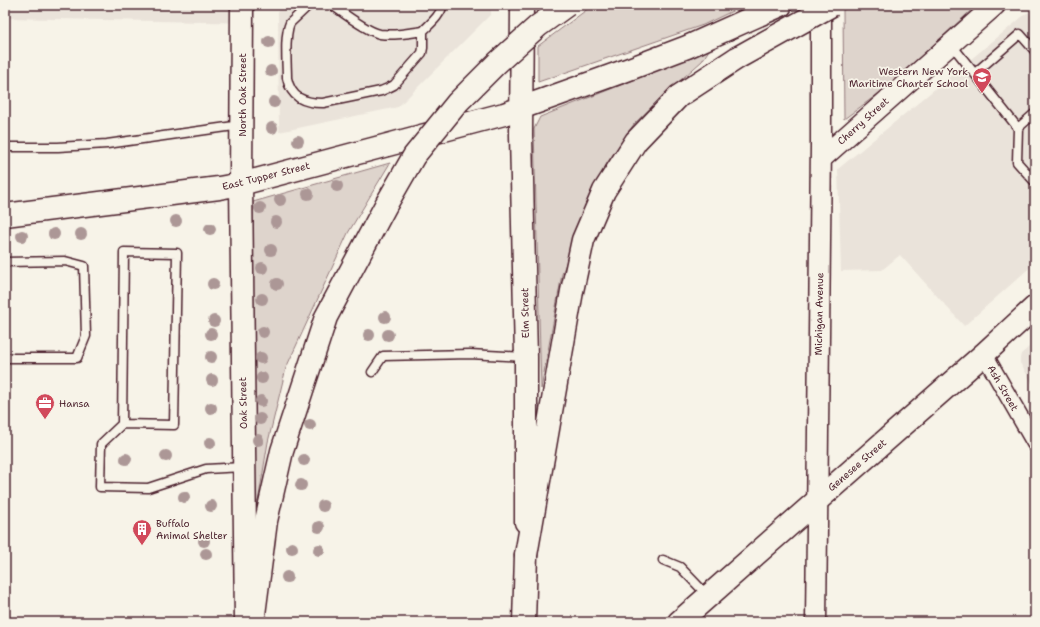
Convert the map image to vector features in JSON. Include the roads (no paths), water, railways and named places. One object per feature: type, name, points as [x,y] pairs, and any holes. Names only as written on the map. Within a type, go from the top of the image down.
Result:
[{"type":"main road","name":"North Oak Street","points":[[241,184],[242,5]]},
{"type":"main road","name":"Elm Street","points":[[522,5],[521,135],[526,357],[526,555],[524,622]]},
{"type":"main road","points":[[253,622],[266,521],[282,451],[326,317],[386,202],[414,156],[458,102],[497,63],[538,26],[567,5]]},
{"type":"main road","name":"East Tupper Street","points":[[5,215],[241,184],[504,114],[687,48],[781,5]]},
{"type":"main road","points":[[526,555],[572,291],[583,240],[604,191],[636,141],[679,96],[737,58],[832,5]]},
{"type":"main road","name":"Oak Street","points":[[241,184],[246,622]]},
{"type":"main road","name":"Genesee Street","points":[[679,622],[1035,308]]},
{"type":"street","name":"Michigan Avenue","points":[[816,622],[822,5]]},
{"type":"street","name":"Cherry Street","points":[[821,158],[995,5]]},
{"type":"street","name":"Ash Street","points":[[984,354],[1035,443]]},
{"type":"lane","points":[[309,5],[290,23],[287,32],[288,84],[291,91],[304,101],[323,103],[381,91],[394,85],[422,53],[423,31]]},
{"type":"lane","points":[[332,5],[374,33],[380,34],[423,31],[439,15],[442,11],[443,5]]},
{"type":"lane","points":[[975,73],[1020,34],[1035,51]]},
{"type":"lane","points":[[951,43],[1018,128],[1017,162],[1035,182]]},
{"type":"lane","points":[[1018,128],[1035,114]]},
{"type":"lane","points":[[5,147],[58,147],[107,144],[242,125]]},
{"type":"lane","points":[[122,424],[124,252],[177,253],[174,425],[122,424],[101,444],[100,487],[148,488],[206,469],[244,467]]},
{"type":"lane","points":[[5,262],[65,261],[84,266],[86,336],[77,358],[5,358]]},
{"type":"lane","points":[[372,372],[383,356],[470,354],[526,357]]},
{"type":"lane","points":[[663,560],[680,568],[708,596]]},
{"type":"place","name":"Western New York Maritime Charter School","points":[[982,94]]},
{"type":"place","name":"Hansa","points":[[45,420]]},
{"type":"place","name":"Buffalo Animal Shelter","points":[[142,546]]}]
